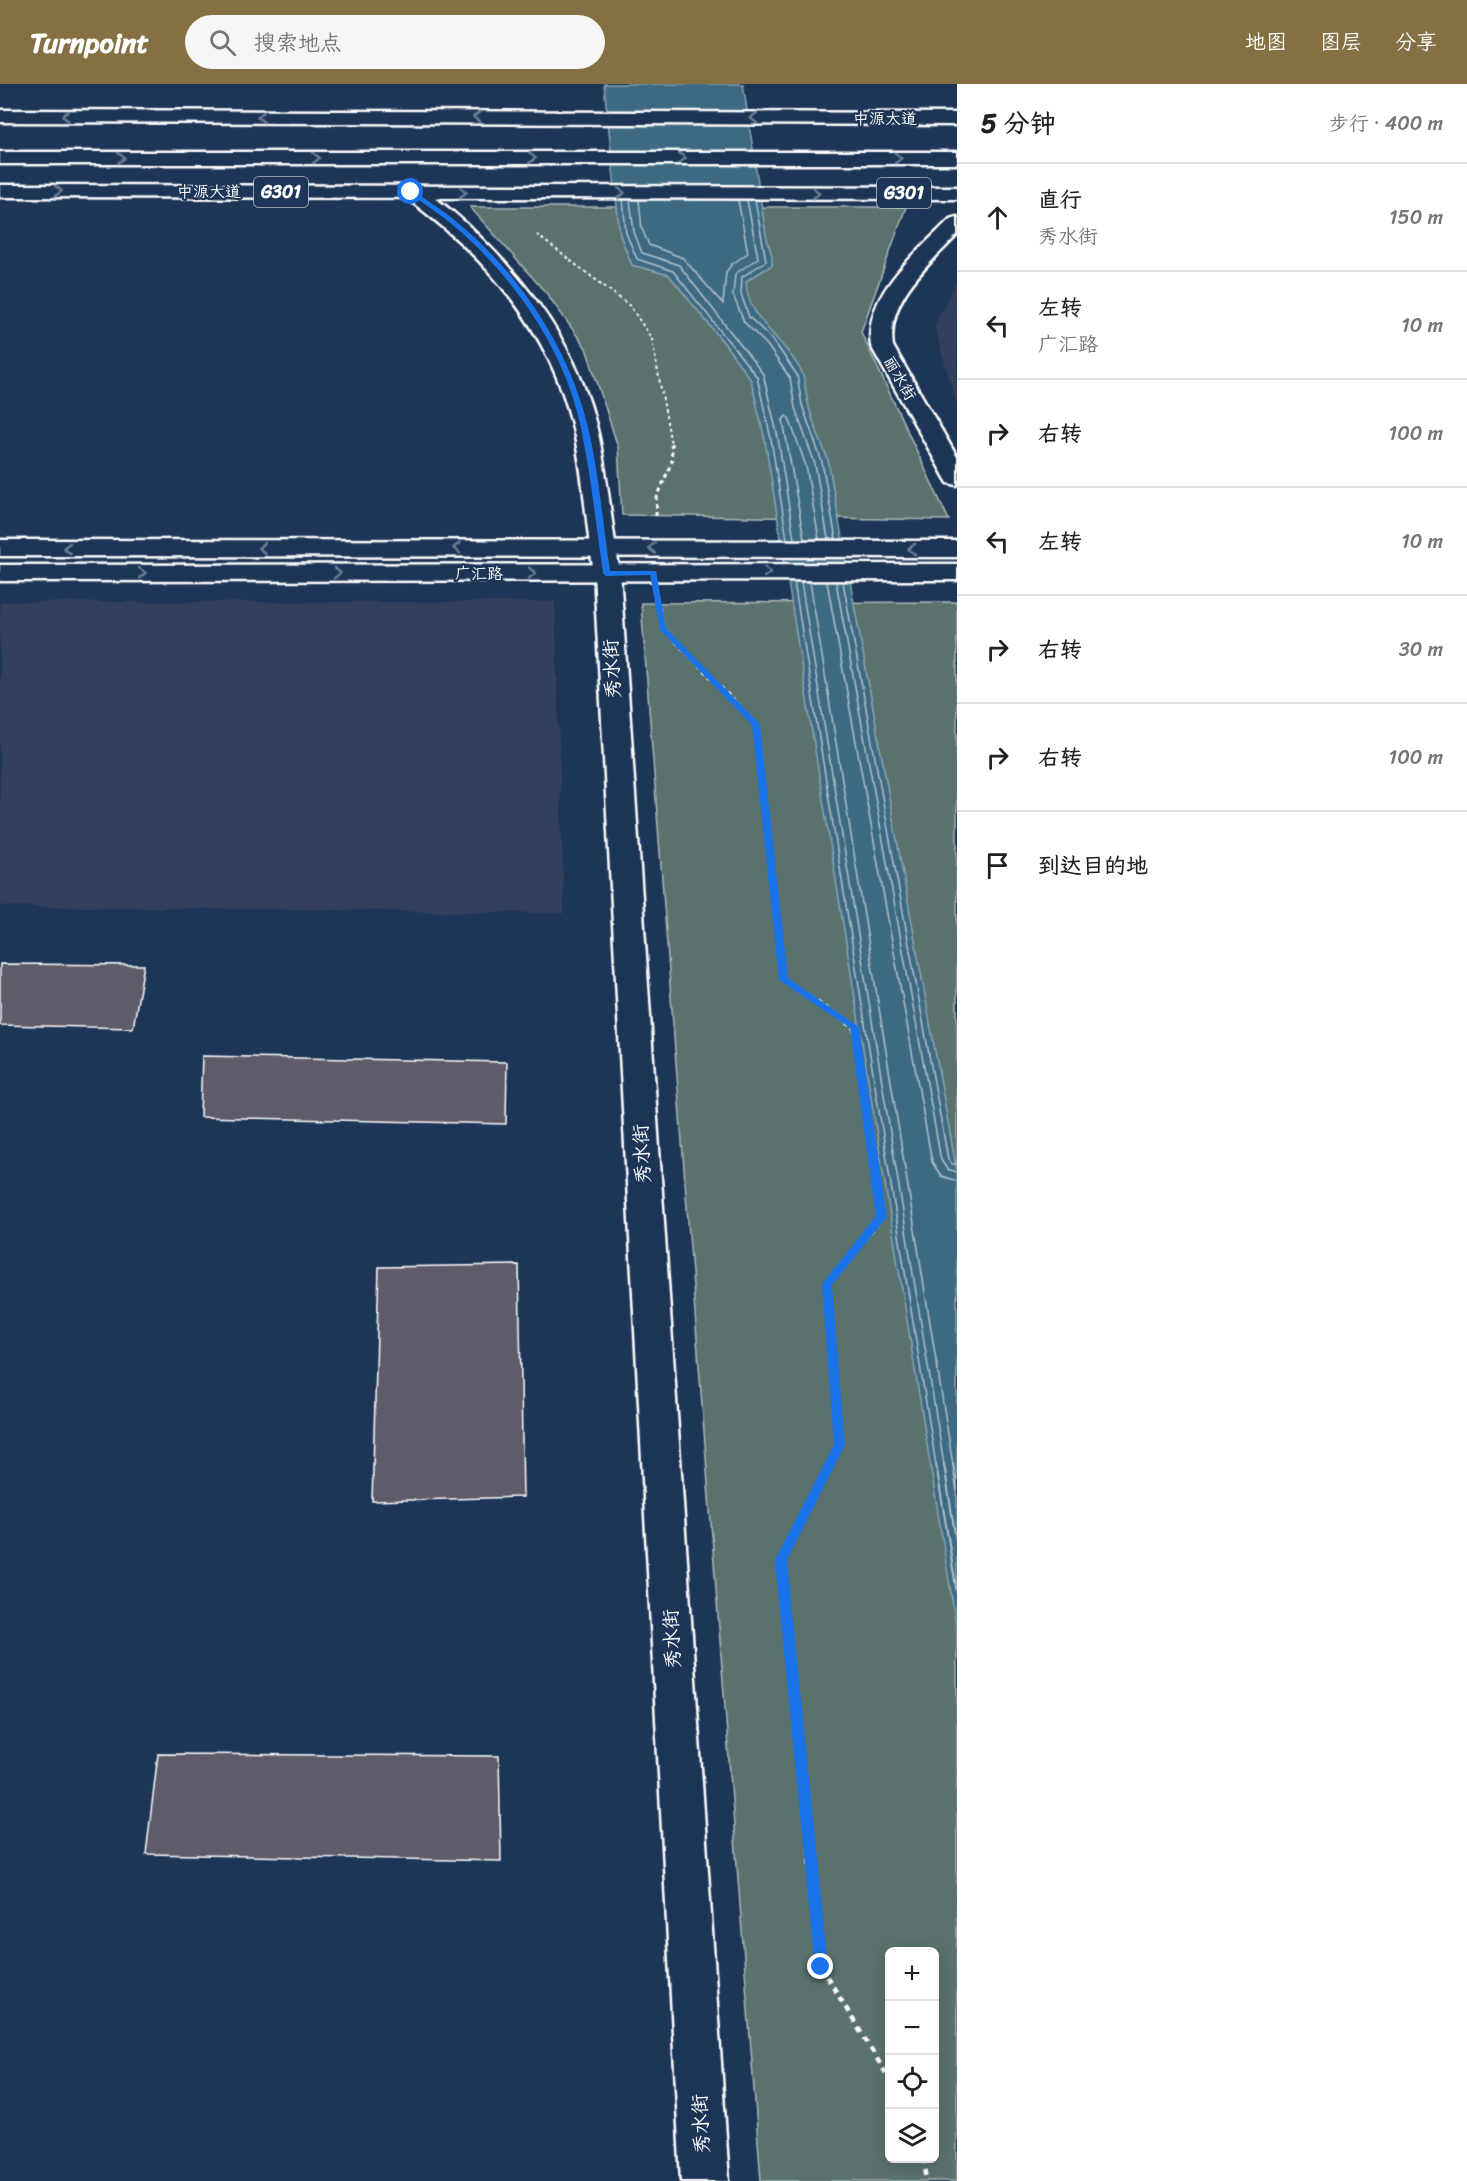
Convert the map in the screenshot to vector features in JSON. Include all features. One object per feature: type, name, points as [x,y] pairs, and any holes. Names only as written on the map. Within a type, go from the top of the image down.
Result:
[{"type":"main road","name":"中源大道","points":[[0,116],[957,118]]},
{"type":"main road","name":"中源大道","points":[[0,158],[957,158]]},
{"type":"main road","points":[[199,158],[401,192]]},
{"type":"main road","name":"中源大道","points":[[0,191],[957,193]]},
{"type":"main road","name":"秀水街","points":[[401,192],[437,209],[503,272],[541,322],[571,384],[585,427],[604,561],[705,2181]]},
{"type":"main road","name":"丽水街","points":[[957,223],[893,296],[880,322],[882,346],[957,478]]},
{"type":"main road","name":"广汇路","points":[[0,548],[604,561]]},
{"type":"main road","name":"广汇路","points":[[868,560],[957,549]]},
{"type":"main road","name":"广汇路","points":[[0,573],[709,559],[868,560],[957,572]]},
{"type":"path","points":[[537,235],[630,306],[652,339],[670,429],[672,461],[657,498],[654,560],[663,628],[756,724],[783,980],[854,1027],[882,1217],[827,1284],[839,1445],[781,1560],[821,1967],[885,2072]]},
{"type":"path","points":[[925,2163],[927,2181]]},
{"type":"shaded area","points":[[957,280],[957,405],[934,326]]},
{"type":"shaded area","points":[[0,602],[555,602],[564,913],[0,906]]},
{"type":"green space","points":[[470,207],[906,207],[861,332],[949,520],[622,515],[618,447],[586,348],[547,294]]},
{"type":"green space","points":[[957,602],[957,2181],[761,2181],[641,603]]},
{"type":"water","points":[[604,84],[743,84],[766,235],[772,256],[772,265],[746,281],[748,295],[759,318],[794,359],[801,371],[812,417],[828,460],[957,1172],[957,1630],[765,440],[751,380],[724,343],[669,275],[632,265],[620,235]]},
{"type":"building","points":[[0,964],[144,965],[133,1028],[0,1025]]},
{"type":"building","points":[[202,1056],[507,1062],[506,1124],[200,1117]]},
{"type":"building","points":[[519,1265],[523,1497],[372,1501],[379,1267]]},
{"type":"building","points":[[158,1754],[499,1756],[501,1861],[146,1854]]},
{"type":"route","points":[[411,192],[456,225],[503,272],[541,322],[557,352],[571,384],[585,427],[606,573],[654,572],[663,628],[756,724],[783,980],[854,1027],[882,1217],[827,1284],[839,1445],[781,1560],[821,1967]]}]
